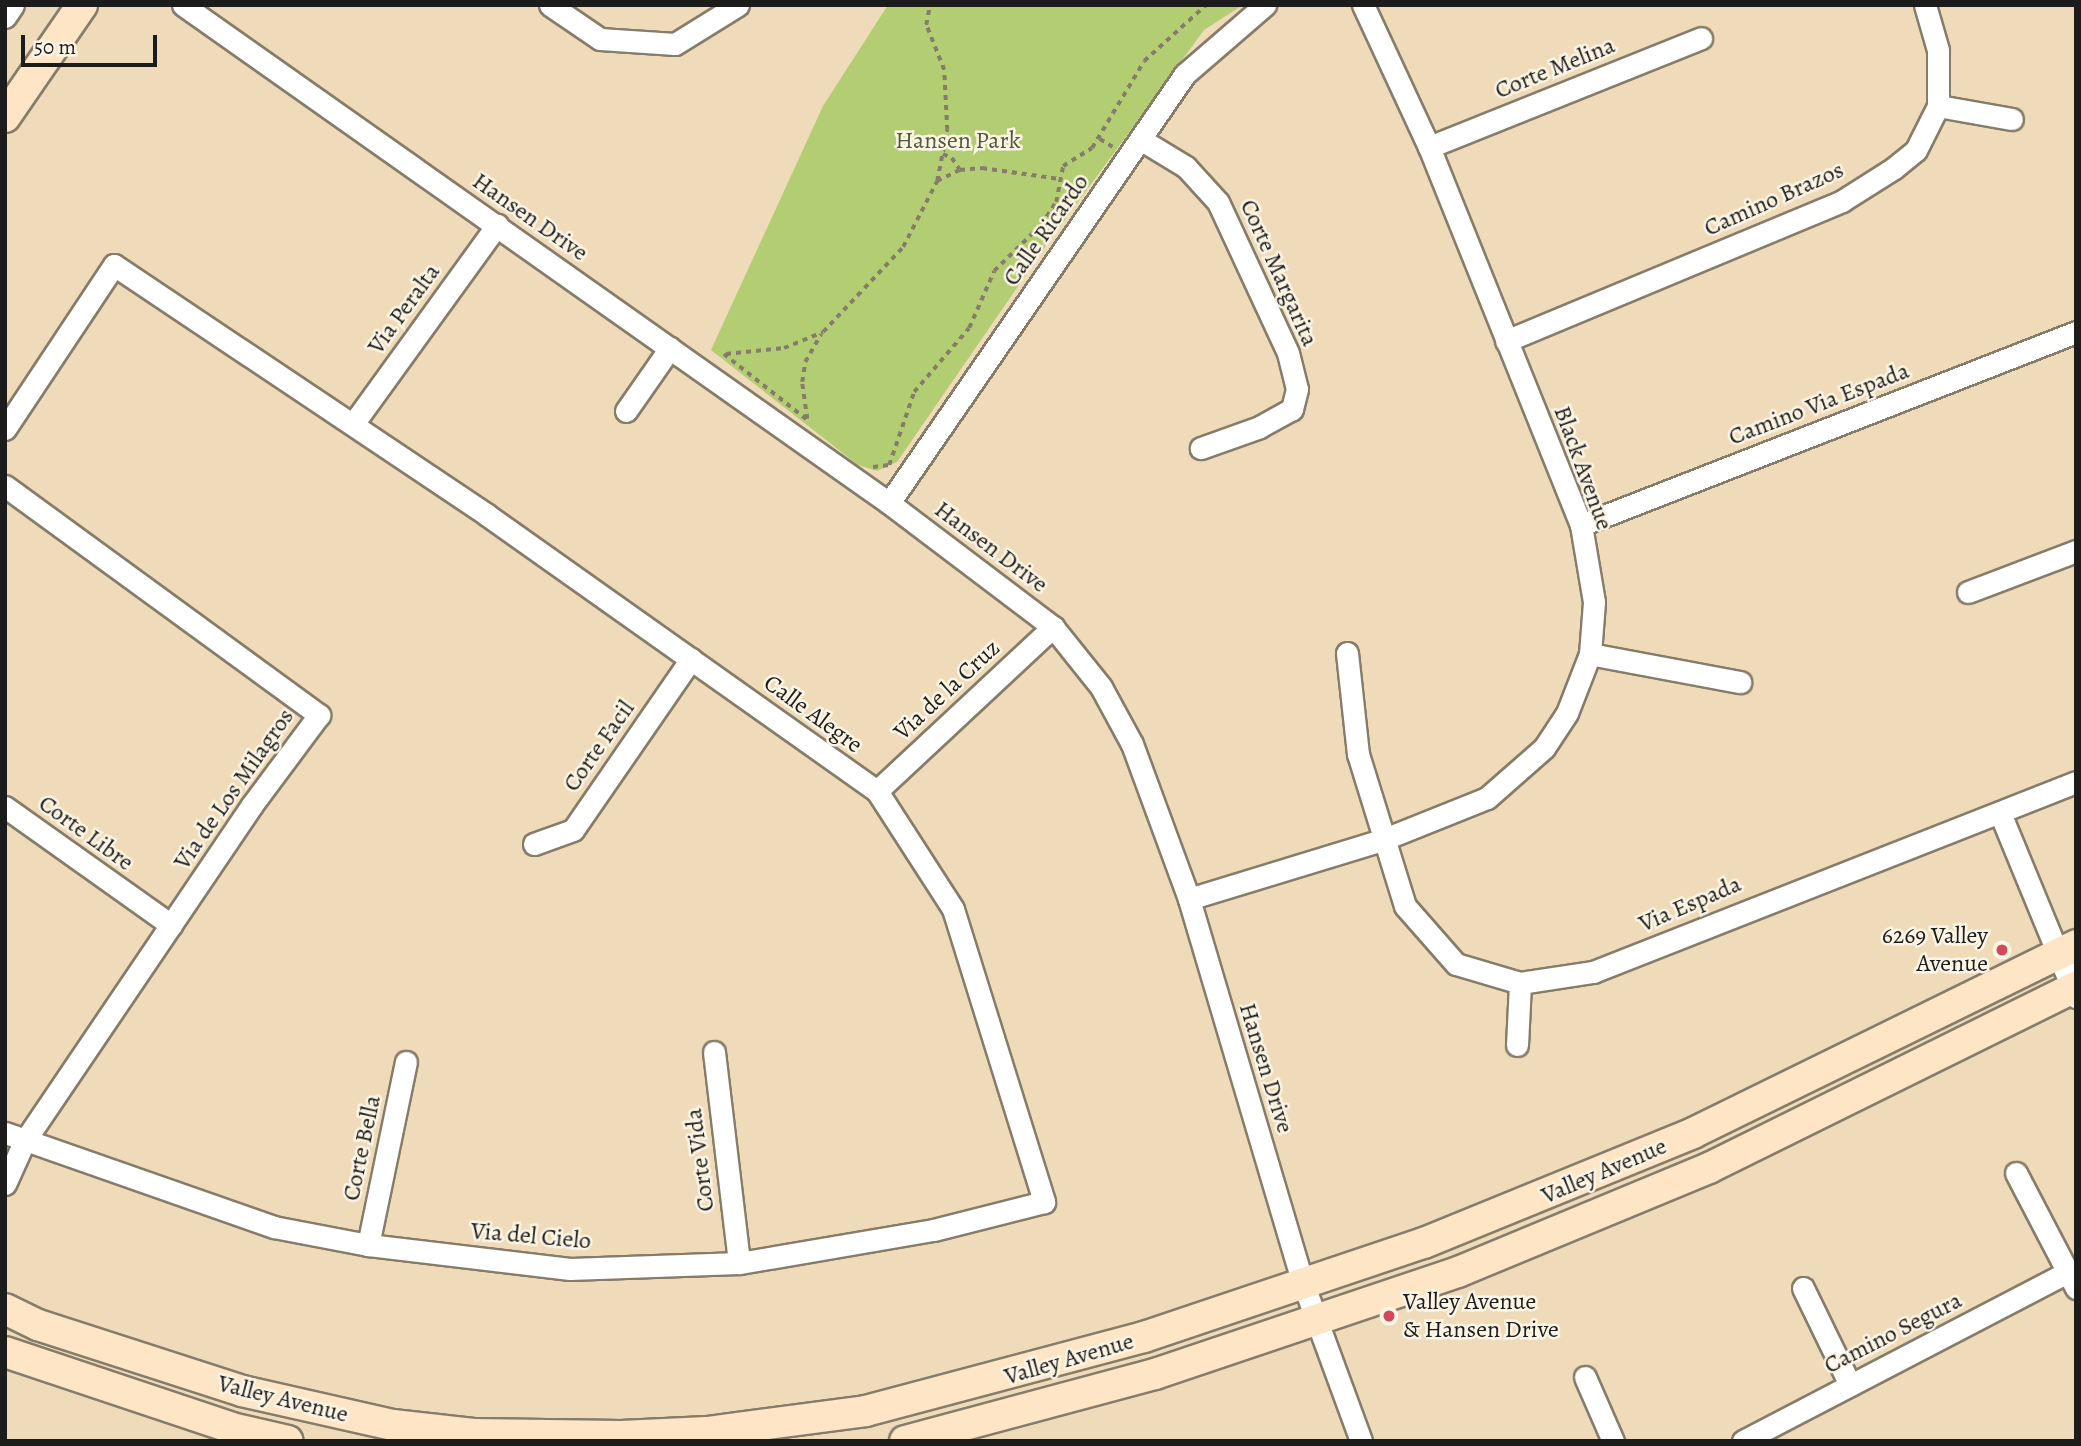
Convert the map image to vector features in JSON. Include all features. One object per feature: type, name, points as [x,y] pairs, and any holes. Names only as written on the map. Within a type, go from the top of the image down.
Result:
[{"type":"main road","points":[[5,117],[82,5]]},
{"type":"main road","name":"Valley Avenue","points":[[5,1309],[38,1325],[242,1391],[393,1425],[473,1434],[621,1436],[707,1432],[866,1411],[1144,1338],[1424,1243],[1588,1179],[1693,1133],[2067,949]]},
{"type":"main road","name":"Valley Avenue","points":[[905,1441],[1155,1374],[1458,1272],[1709,1168],[2074,991]]},
{"type":"main road","name":"Valley Avenue","points":[[5,1352],[232,1428],[288,1441]]},
{"type":"street","points":[[5,17],[13,5]]},
{"type":"street","name":"Hansen Drive","points":[[183,5],[889,503],[1053,627],[1101,687],[1132,744],[1189,899],[1303,1283],[1361,1441]]},
{"type":"street","points":[[550,5],[600,39],[676,44],[738,5]]},
{"type":"street","name":"Calle Ricardo","points":[[889,503],[1185,74],[1220,39],[1265,5]]},
{"type":"street","name":"Black Avenue","points":[[1189,899],[1382,840],[1488,799],[1544,748],[1567,713],[1590,654],[1594,602],[1580,525],[1429,147],[1363,5]]},
{"type":"street","name":"Camino Brazos","points":[[1506,341],[1842,201],[1916,150],[1938,106],[1938,50],[1925,5]]},
{"type":"street","name":"Corte Melina","points":[[1429,147],[1701,38]]},
{"type":"street","points":[[1938,106],[2012,119]]},
{"type":"street","name":"Corte Margarita","points":[[1140,139],[1186,167],[1218,202],[1288,353],[1297,389],[1292,409],[1261,427],[1201,447]]},
{"type":"street","name":"Via Peralta","points":[[353,424],[497,226]]},
{"type":"street","points":[[5,429],[114,265],[353,424]]},
{"type":"street","name":"Camino Via Espada","points":[[1580,525],[2076,332]]},
{"type":"street","points":[[626,411],[670,348]]},
{"type":"street","name":"Calle Alegre","points":[[353,424],[877,791],[953,909],[1044,1202]]},
{"type":"street","name":"Via de Los Milagros","points":[[5,486],[318,715],[171,925],[15,1137],[5,1184]]},
{"type":"street","points":[[1968,592],[2076,551]]},
{"type":"street","name":"Via de la Cruz","points":[[877,791],[1053,627]]},
{"type":"street","name":"Via Espada","points":[[1347,653],[1358,754],[1382,840],[1405,906],[1432,941],[1456,964],[1520,983],[1593,972],[2076,782]]},
{"type":"street","points":[[1590,654],[1740,682]]},
{"type":"street","name":"Corte Facil","points":[[534,844],[573,830],[691,659]]},
{"type":"street","name":"Corte Libre","points":[[5,807],[171,925]]},
{"type":"street","points":[[2000,813],[2067,949],[2074,991]]},
{"type":"street","points":[[1517,1045],[1520,983]]},
{"type":"street","name":"Corte Vida","points":[[714,1052],[739,1263]]},
{"type":"street","name":"Corte Bella","points":[[368,1245],[406,1062]]},
{"type":"street","name":"Via del Cielo","points":[[15,1137],[274,1227],[368,1245],[570,1269],[739,1263],[933,1230],[1044,1202]]},
{"type":"street","points":[[2016,1173],[2071,1280]]},
{"type":"street","name":"Camino Segura","points":[[1743,1441],[1850,1385],[2071,1280]]},
{"type":"street","points":[[1803,1288],[1850,1385]]},
{"type":"street","points":[[1585,1377],[1613,1441]]},
{"type":"path","points":[[807,419],[802,401],[805,362],[823,332],[903,247],[937,181],[943,154],[948,101],[939,49],[926,25],[930,5]]},
{"type":"path","points":[[864,463],[880,469],[889,465],[914,392],[969,328],[994,271],[1041,225],[1056,202],[1063,166],[1100,139],[1144,61],[1206,5]]},
{"type":"path","points":[[943,154],[952,158],[960,170]]},
{"type":"path","points":[[937,181],[960,170],[992,168],[1039,179],[1059,179]]},
{"type":"path","points":[[817,426],[724,354],[784,348],[823,332]]},
{"type":"green space","name":"Hansen Park","points":[[888,5],[1243,5],[1204,30],[1045,247],[897,462],[877,471],[858,465],[711,350],[823,106]]},
{"type":"place","name":"6269 Valley Avenue","points":[[2002,950]]},
{"type":"place","name":"Valley Avenue & Hansen Drive","points":[[1389,1316]]}]
